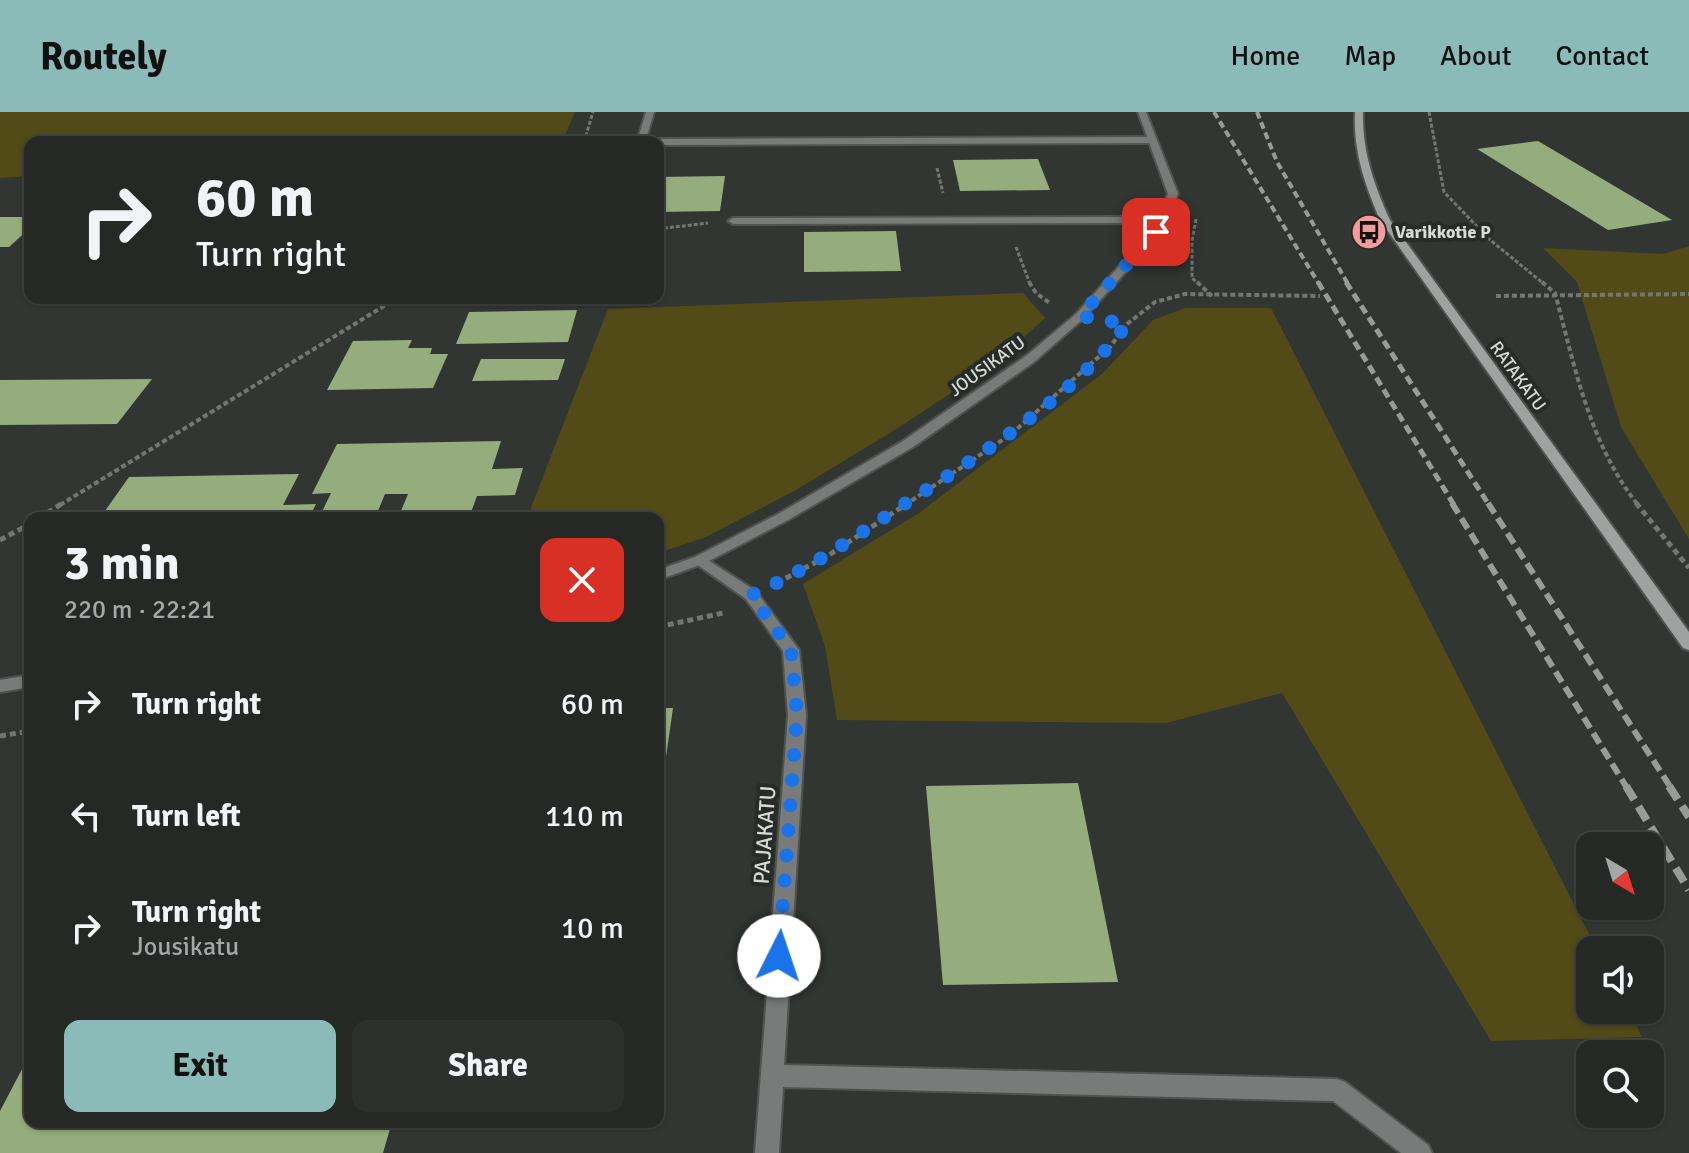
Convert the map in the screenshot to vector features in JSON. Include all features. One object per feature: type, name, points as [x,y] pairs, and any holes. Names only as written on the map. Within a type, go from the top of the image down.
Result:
[{"type":"main road","name":"RATAKATU","points":[[1359,112],[1361,154],[1367,181],[1385,220],[1689,644]]},
{"type":"street","points":[[643,136],[650,112]]},
{"type":"street","name":"JOUSIKATU","points":[[664,573],[700,560],[783,517],[908,444],[1030,359],[1080,316],[1156,232],[1173,194],[1142,112]]},
{"type":"street","points":[[664,142],[1153,140]]},
{"type":"street","points":[[733,221],[1122,220],[1156,232]]},
{"type":"street","name":"PAJAKATU","points":[[700,560],[751,595],[791,650],[797,715],[767,1153]]},
{"type":"street","points":[[0,686],[24,682]]},
{"type":"street","points":[[771,1076],[1337,1090],[1420,1153]]},
{"type":"path","points":[[586,136],[593,112]]},
{"type":"path","points":[[1429,112],[1444,192],[1489,239],[1555,293],[1587,414],[1620,482],[1689,568]]},
{"type":"path","points":[[919,141],[941,175],[946,220]]},
{"type":"path","points":[[991,220],[1006,230],[1020,253],[1026,280],[1044,301],[1080,316],[1127,324]]},
{"type":"path","points":[[664,227],[733,221]]},
{"type":"path","points":[[664,626],[715,617],[829,555],[1010,435],[1110,347],[1127,324],[1155,302],[1185,294],[1320,296]]},
{"type":"path","points":[[1496,296],[1689,294]]},
{"type":"path","points":[[48,512],[387,304]]},
{"type":"path","points":[[0,540],[24,527]]},
{"type":"path","points":[[0,736],[24,732]]},
{"type":"shaded area","points":[[0,112],[575,112],[565,136],[24,136],[24,176],[0,178]]},
{"type":"shaded area","points":[[1689,246],[1689,539],[1621,427],[1577,282],[1543,248],[1663,254]]},
{"type":"shaded area","points":[[1023,293],[1045,318],[992,366],[901,426],[796,490],[706,537],[664,551],[664,512],[529,512],[608,309]]},
{"type":"shaded area","points":[[1185,308],[1271,308],[1576,909],[1576,920],[1582,920],[1590,936],[1576,936],[1576,1024],[1635,1024],[1642,1037],[1491,1041],[1282,693],[1166,723],[837,720],[825,646],[803,584],[919,513],[1102,374],[1153,320]]},
{"type":"building","points":[[1538,141],[1672,220],[1608,230],[1477,149]]},
{"type":"building","points":[[1038,159],[1050,190],[960,191],[953,160]]},
{"type":"building","points":[[725,176],[720,211],[664,212],[664,177]]},
{"type":"building","points":[[0,217],[24,217],[24,233],[9,247],[0,247]]},
{"type":"building","points":[[896,231],[901,271],[804,272],[804,232]]},
{"type":"building","points":[[577,310],[568,342],[456,344],[469,312]]},
{"type":"building","points":[[412,340],[408,348],[432,348],[430,354],[448,354],[433,388],[327,390],[353,341]]},
{"type":"building","points":[[481,359],[565,359],[558,380],[472,381]]},
{"type":"building","points":[[152,379],[117,424],[0,425],[0,380]]},
{"type":"building","points":[[501,441],[492,469],[523,468],[515,495],[477,496],[471,512],[400,512],[408,494],[385,494],[378,512],[322,512],[331,493],[312,494],[337,444]]},
{"type":"building","points":[[299,474],[283,505],[316,504],[312,512],[104,512],[129,477]]},
{"type":"building","points":[[664,708],[673,708],[664,771]]},
{"type":"building","points":[[1078,783],[1118,982],[943,985],[926,786]]},
{"type":"building","points":[[24,1065],[24,1128],[390,1128],[383,1153],[0,1153],[0,1111]]},
{"type":"railway","points":[[1214,112],[1319,284]]},
{"type":"railway","points":[[1257,112],[1277,162],[1348,284]]},
{"type":"railway","points":[[1318,282],[1454,505]]},
{"type":"railway","points":[[1346,282],[1489,505]]},
{"type":"railway","points":[[1452,503],[1627,788]]},
{"type":"railway","points":[[1488,503],[1671,788]]},
{"type":"railway","points":[[1626,786],[1689,890]]},
{"type":"railway","points":[[1669,786],[1689,817]]},
{"type":"place","name":"Varikkotie P","points":[[1369,232]]},
{"type":"route","points":[[779,956],[797,715],[791,650],[751,595],[829,555],[1010,435],[1110,347],[1127,324],[1080,316],[1156,232]]}]
